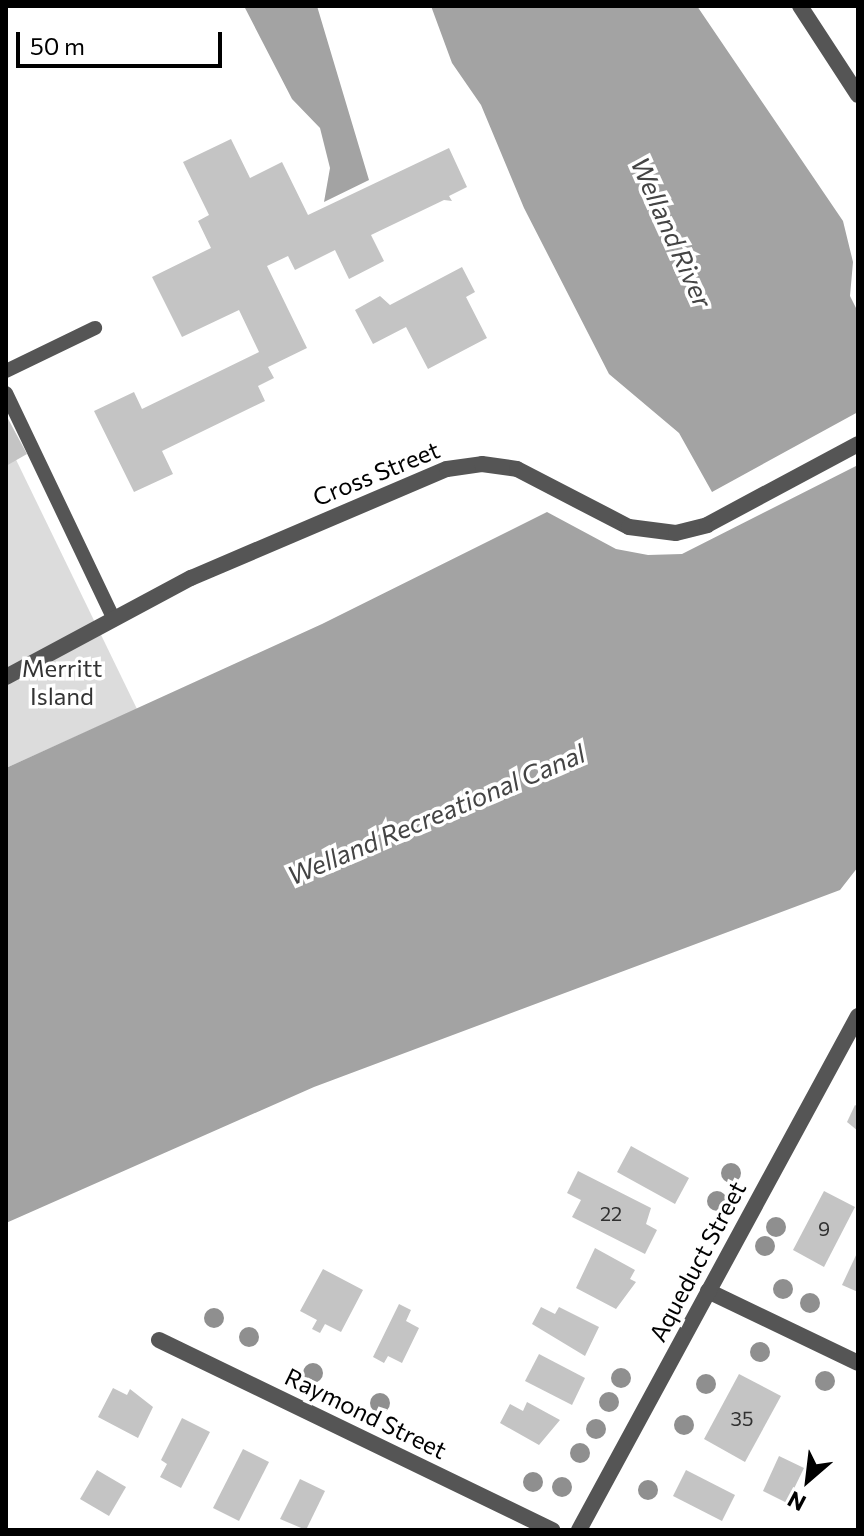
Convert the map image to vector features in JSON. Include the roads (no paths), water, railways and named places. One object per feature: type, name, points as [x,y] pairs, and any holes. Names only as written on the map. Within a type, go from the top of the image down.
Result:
[{"type":"street","points":[[800,6],[858,95]]},
{"type":"street","name":"Cross Street","points":[[6,677],[191,578],[347,509],[465,465],[517,469],[645,532],[676,533],[707,525],[858,444]]},
{"type":"street","name":"Aqueduct Street","points":[[579,1530],[858,1016]]},
{"type":"street","points":[[708,1291],[858,1363]]},
{"type":"street","name":"Raymond Street","points":[[159,1340],[552,1530]]},
{"type":"lane","points":[[6,371],[95,328]]},
{"type":"lane","points":[[6,393],[114,619]]},
{"type":"water","points":[[244,6],[317,6],[369,180],[324,202],[330,168],[320,128],[292,99]]},
{"type":"water","name":"Welland River","points":[[431,6],[697,6],[843,221],[853,262],[850,296],[858,312],[858,412],[712,492],[679,433],[609,374],[524,208],[481,105],[452,63]]},
{"type":"water","name":"Welland Recreational Canal","points":[[858,465],[858,867],[840,890],[314,1087],[6,1223],[6,768],[322,624],[547,512],[616,549],[648,555],[682,554]]},
{"type":"park label","name":"Merritt Island","points":[[62,682]]}]
